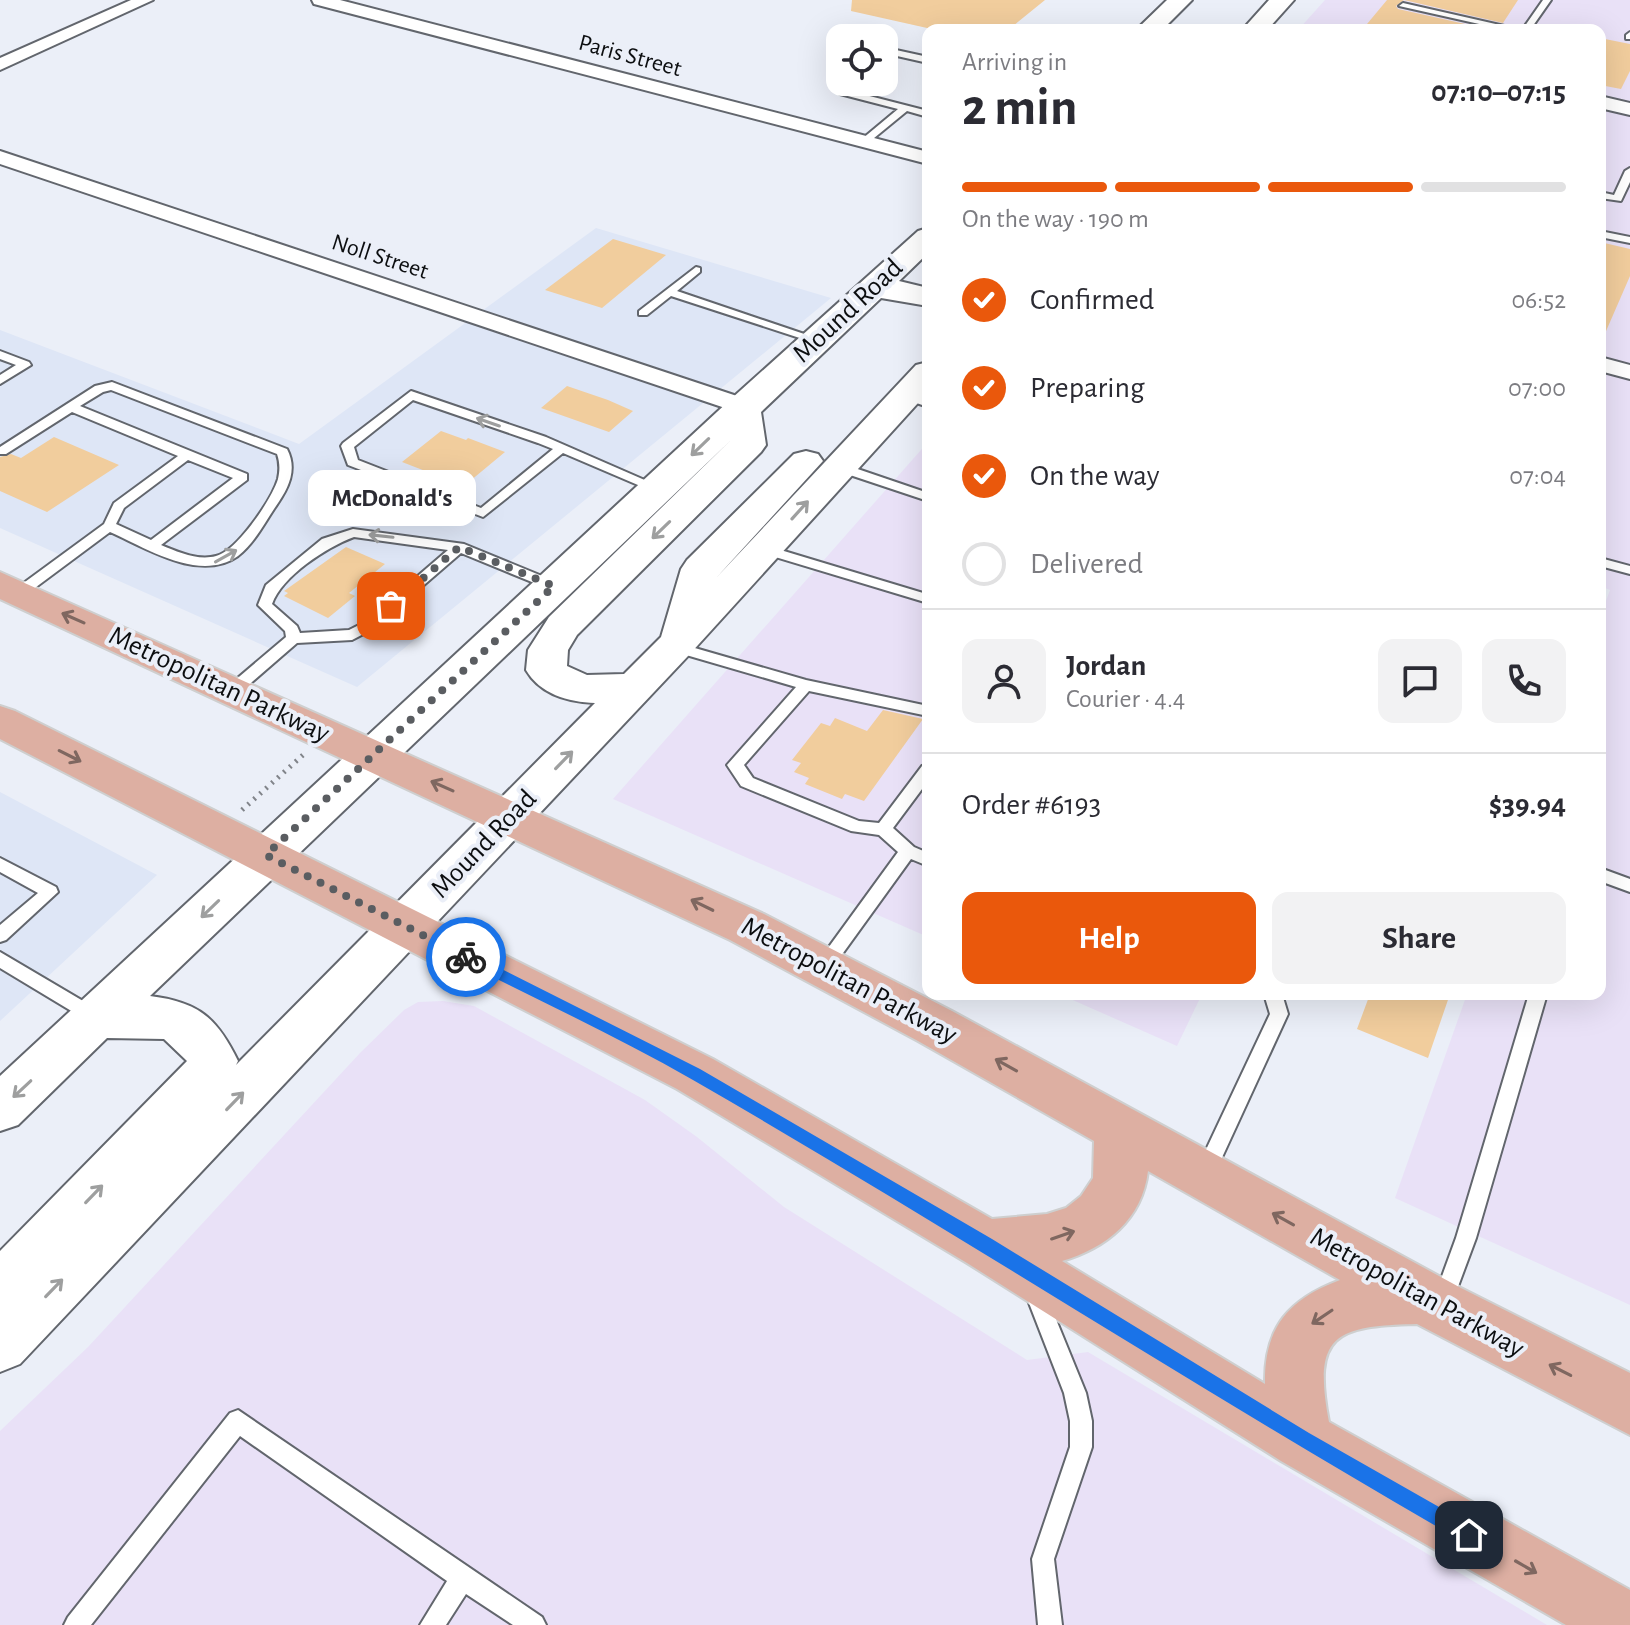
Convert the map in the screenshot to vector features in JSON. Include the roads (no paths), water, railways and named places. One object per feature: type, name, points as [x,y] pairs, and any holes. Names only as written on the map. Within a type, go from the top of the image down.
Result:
[{"type":"main road","points":[[1260,24],[1282,0]]},
{"type":"main road","points":[[1154,24],[1177,2]]},
{"type":"main road","points":[[1172,24],[1177,2]]},
{"type":"main road","name":"Mound Road","points":[[0,1109],[743,406],[922,243]]},
{"type":"main road","points":[[872,289],[891,288],[922,296]]},
{"type":"main road","points":[[674,647],[700,569],[922,343]]},
{"type":"main road","name":"Mound Road","points":[[0,1344],[674,647],[840,467],[921,390]]},
{"type":"main road","points":[[634,687],[599,690],[571,687],[556,680],[546,670],[548,650],[563,626],[749,445],[743,406]]},
{"type":"main road","name":"Metropolitan Parkway","points":[[9,589],[692,900],[824,966],[1432,1302],[1630,1405]]},
{"type":"main road","points":[[0,721],[695,1074],[1006,1257],[1302,1440],[1629,1625]]},
{"type":"main road","points":[[0,1290],[182,1103],[203,1080],[213,1061],[204,1040],[191,1027],[158,1016],[98,1018]]},
{"type":"main road","points":[[1006,1257],[1024,1244],[1058,1238],[1082,1228],[1101,1213],[1113,1198],[1120,1178],[1119,1128]]},
{"type":"main road","points":[[1302,1440],[1293,1376],[1296,1350],[1306,1329],[1324,1313],[1349,1302],[1379,1296],[1432,1302]]},
{"type":"street","points":[[0,65],[145,0]]},
{"type":"street","name":"Paris Street","points":[[320,0],[922,156]]},
{"type":"street","points":[[1606,103],[1630,109]]},
{"type":"street","name":"Noll Street","points":[[0,157],[743,406]]},
{"type":"street","points":[[1606,366],[1630,372]]},
{"type":"lane","points":[[1530,24],[1547,0]]},
{"type":"lane","points":[[1403,6],[1489,24]]},
{"type":"lane","points":[[898,53],[922,59]]},
{"type":"lane","points":[[858,96],[922,112]]},
{"type":"lane","points":[[865,141],[905,108]]},
{"type":"lane","points":[[1606,196],[1617,199],[1630,171]]},
{"type":"lane","points":[[1606,235],[1630,240]]},
{"type":"lane","points":[[643,313],[696,270]]},
{"type":"lane","points":[[669,292],[816,340]]},
{"type":"lane","points":[[0,355],[25,365],[0,380]]},
{"type":"lane","points":[[2,451],[99,389],[121,387],[283,452],[288,469],[279,493],[236,551],[226,559],[196,562],[109,526]]},
{"type":"lane","points":[[562,448],[483,513],[352,462],[347,446],[411,395],[562,448],[657,488]]},
{"type":"lane","points":[[71,407],[242,477],[153,545]]},
{"type":"lane","points":[[9,589],[109,526],[119,506],[187,455]]},
{"type":"lane","points":[[840,467],[922,495]]},
{"type":"lane","points":[[293,638],[292,629],[265,605],[271,588],[327,542],[353,533],[459,547],[554,586]]},
{"type":"lane","points":[[232,691],[293,638],[352,635],[368,626],[459,547]]},
{"type":"lane","points":[[764,549],[922,597]]},
{"type":"lane","points":[[1606,564],[1630,570]]},
{"type":"lane","points":[[674,647],[806,685],[922,710]]},
{"type":"lane","points":[[806,685],[735,765],[747,782],[857,827],[883,829],[908,851],[922,857]]},
{"type":"lane","points":[[883,829],[922,778]]},
{"type":"lane","points":[[824,966],[908,851]]},
{"type":"lane","points":[[0,864],[50,892],[0,935]]},
{"type":"lane","points":[[1606,876],[1630,886]]},
{"type":"lane","points":[[0,959],[98,1018]]},
{"type":"lane","points":[[1204,1176],[1279,1014],[1275,1000]]},
{"type":"lane","points":[[1432,1302],[1466,1238],[1536,1000]]},
{"type":"lane","points":[[1006,1257],[1075,1393],[1081,1421],[1081,1447],[1043,1559],[1050,1625]]},
{"type":"lane","points":[[76,1625],[238,1421],[534,1625]]},
{"type":"lane","points":[[432,1625],[463,1578]]},
{"type":"place","name":"McDonald's","points":[[391,606]]}]
